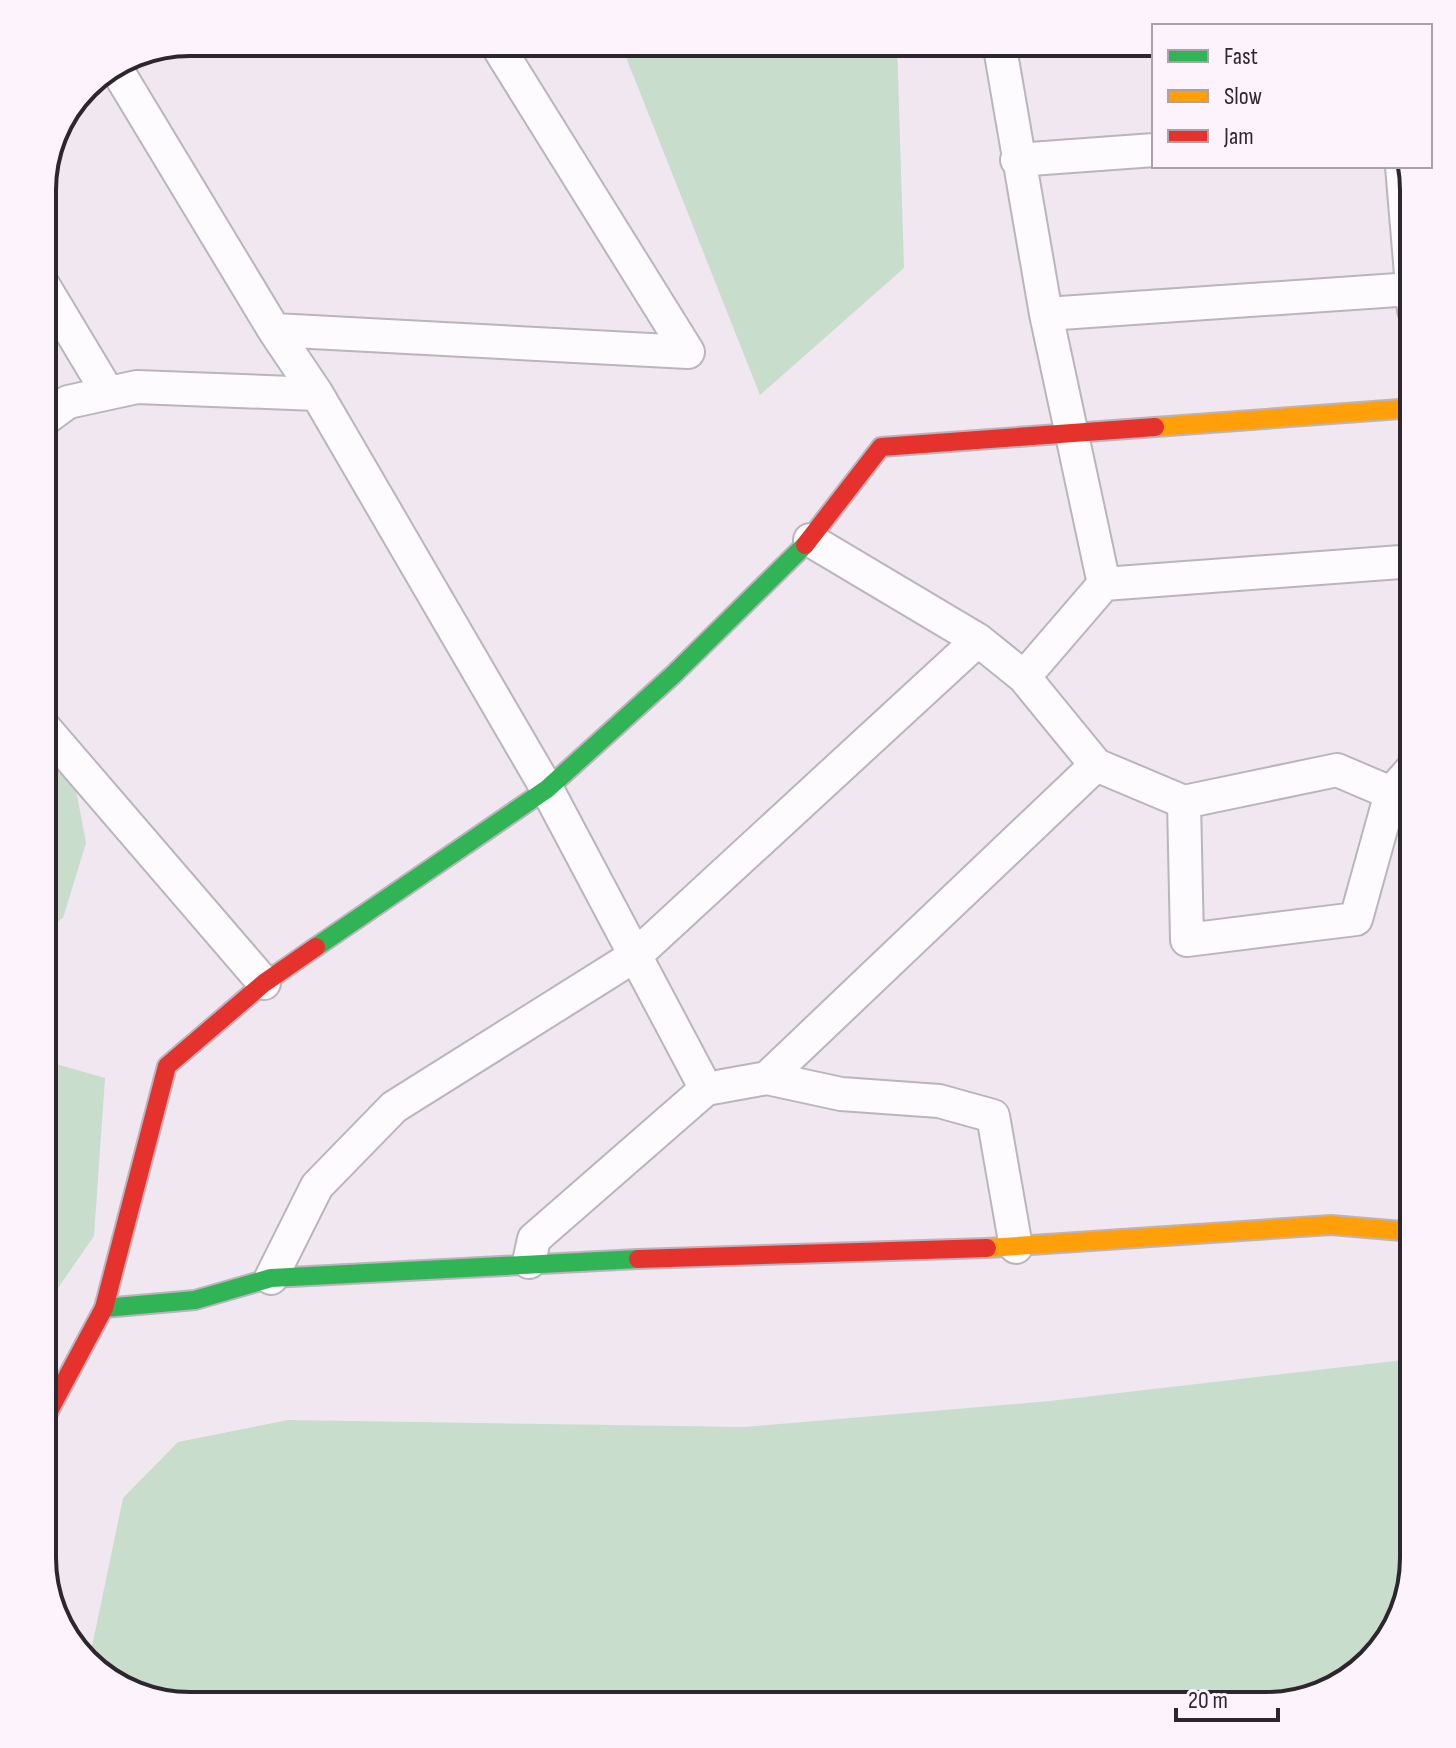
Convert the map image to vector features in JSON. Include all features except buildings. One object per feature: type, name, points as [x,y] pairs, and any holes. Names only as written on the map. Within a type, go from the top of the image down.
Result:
[{"type":"street","points":[[274,330],[688,352],[504,56]]},
{"type":"street","points":[[1001,56],[1046,314],[1104,584]]},
{"type":"street","points":[[121,76],[274,330],[317,394],[547,789],[706,1089]]},
{"type":"street","points":[[1017,160],[1152,150]]},
{"type":"street","points":[[1046,314],[1400,300]]},
{"type":"street","points":[[56,306],[108,393]]},
{"type":"street","points":[[56,411],[68,402],[137,387],[317,394]]},
{"type":"street","points":[[56,1398],[104,1308],[167,1066],[264,983],[547,789],[673,675],[810,540],[881,447],[1400,409]]},
{"type":"street","points":[[810,540],[978,640],[1024,677],[1096,765],[1184,802],[1337,770],[1400,799]]},
{"type":"street","points":[[1024,677],[1104,584],[1400,562]]},
{"type":"street","points":[[271,1278],[317,1186],[394,1107],[636,955],[978,640]]},
{"type":"street","points":[[56,741],[264,983]]},
{"type":"street","points":[[767,1078],[1096,765]]},
{"type":"street","points":[[1184,802],[1187,940],[1356,919],[1400,805]]},
{"type":"street","points":[[529,1262],[534,1239],[706,1089],[767,1078],[841,1094],[939,1101],[993,1116],[1016,1247]]},
{"type":"street","points":[[104,1308],[195,1300],[271,1278],[529,1262],[1016,1247],[1331,1225],[1400,1231]]},
{"type":"green space","points":[[626,56],[897,56],[904,268],[760,395]]},
{"type":"green space","points":[[56,755],[70,758],[86,843],[63,918],[56,923]]},
{"type":"green space","points":[[56,1064],[105,1078],[94,1236],[56,1291]]},
{"type":"green space","points":[[1400,1360],[1399,1575],[1390,1609],[1382,1625],[1361,1653],[1325,1678],[1309,1685],[1266,1692],[190,1692],[139,1682],[123,1674],[92,1649],[123,1498],[178,1442],[288,1420],[744,1427],[1050,1401]]},
{"type":"traffic: fast","points":[[316,947],[547,789],[673,675],[805,545]]},
{"type":"traffic: fast","points":[[104,1308],[195,1300],[271,1278],[638,1259]]},
{"type":"traffic: slow","points":[[1155,427],[1400,409]]},
{"type":"traffic: slow","points":[[987,1248],[1331,1225],[1400,1231]]},
{"type":"traffic: jam","points":[[805,545],[881,447],[1155,427]]},
{"type":"traffic: jam","points":[[56,1398],[104,1308],[167,1066],[264,983],[316,947]]},
{"type":"traffic: jam","points":[[638,1259],[987,1248]]}]
